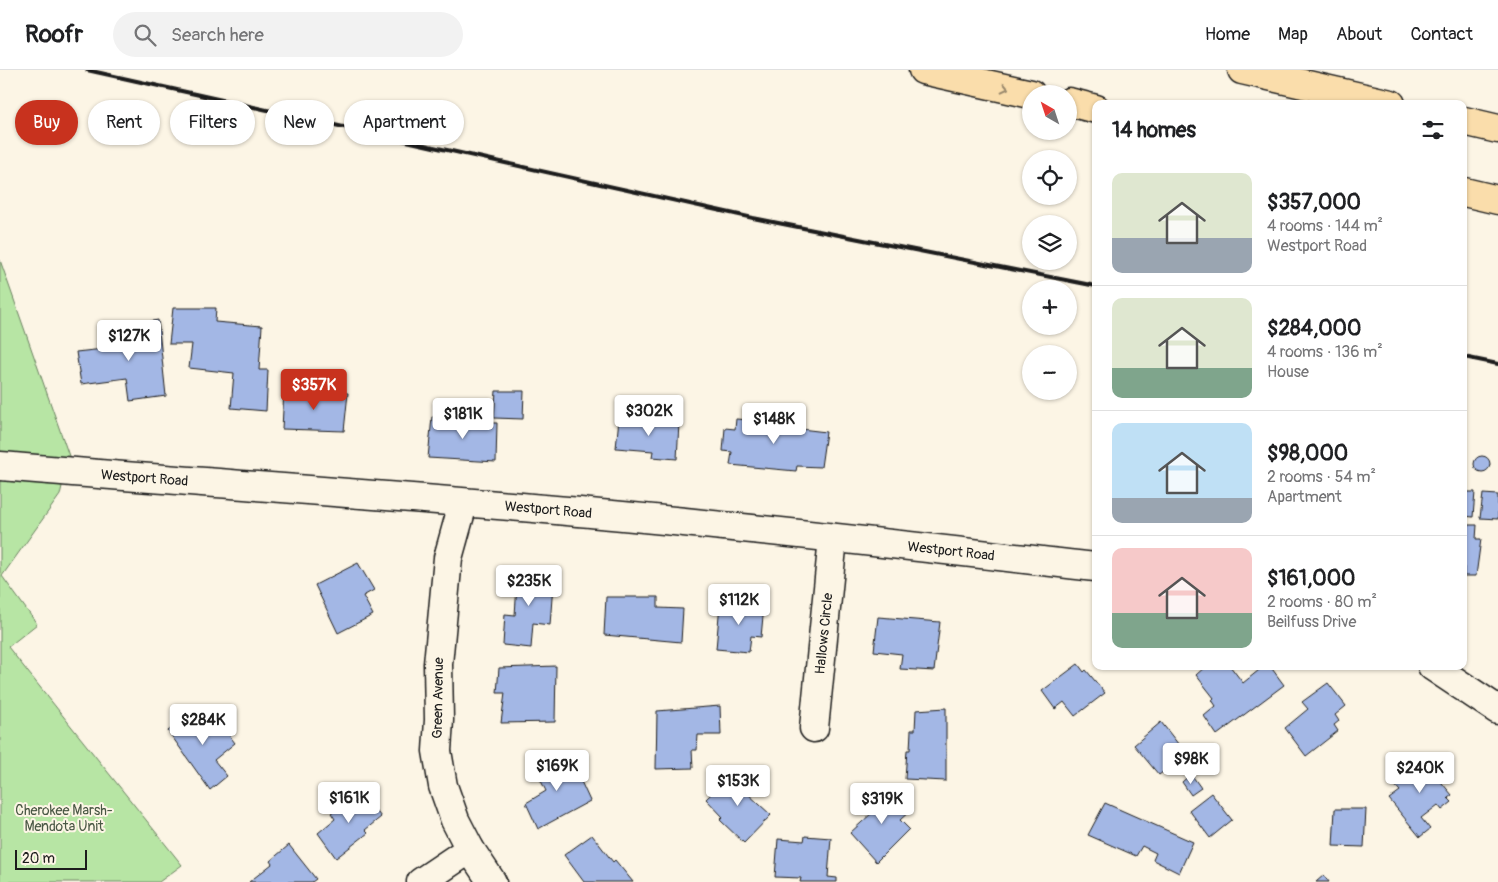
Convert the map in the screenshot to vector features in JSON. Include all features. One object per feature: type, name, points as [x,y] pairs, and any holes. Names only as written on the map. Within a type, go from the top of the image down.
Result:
[{"type":"main road","points":[[923,70],[1022,92]]},
{"type":"main road","points":[[1242,70],[1373,100]]},
{"type":"main road","points":[[1078,104],[1092,108]]},
{"type":"main road","points":[[1467,122],[1498,129]]},
{"type":"main road","points":[[1467,193],[1498,200]]},
{"type":"street","name":"Westport Road","points":[[0,466],[234,486],[364,493],[463,504],[611,515],[1092,567]]},
{"type":"street","name":"Green Avenue","points":[[463,504],[448,558],[438,664],[439,720],[437,751],[443,786],[455,820],[470,849],[492,882]]},
{"type":"street","name":"Hallows Circle","points":[[814,728],[833,538]]},
{"type":"street","points":[[1438,670],[1498,710]]},
{"type":"street","points":[[422,882],[470,849]]},
{"type":"green space","name":"Cherokee Marsh- Mendota Unit","points":[[0,260],[69,456],[60,495],[2,576],[37,624],[8,647],[182,865],[159,882],[0,882]]},
{"type":"building","points":[[173,308],[216,308],[215,322],[262,326],[259,370],[268,370],[266,411],[231,408],[234,373],[189,368],[192,344],[169,344]]},
{"type":"building","points":[[158,320],[166,396],[130,401],[127,378],[81,384],[76,352],[122,347],[120,327]]},
{"type":"building","points":[[284,390],[348,393],[344,431],[282,429]]},
{"type":"building","points":[[496,391],[524,391],[523,419],[494,418]]},
{"type":"building","points":[[432,417],[455,417],[455,423],[497,423],[496,462],[428,458]]},
{"type":"building","points":[[619,419],[679,423],[677,459],[652,457],[653,451],[616,448]]},
{"type":"building","points":[[736,419],[801,424],[801,429],[826,432],[821,467],[797,466],[796,471],[730,465],[732,452],[723,451],[725,428],[735,429]]},
{"type":"building","points":[[1482,456],[1488,458],[1490,464],[1488,470],[1482,472],[1476,470],[1474,464],[1476,458]]},
{"type":"building","points":[[1467,492],[1475,492],[1473,517],[1467,516]]},
{"type":"building","points":[[1483,494],[1498,495],[1498,519],[1480,518]]},
{"type":"building","points":[[1467,525],[1477,525],[1476,539],[1481,539],[1476,576],[1467,576]]},
{"type":"building","points":[[358,563],[374,590],[363,596],[373,615],[338,633],[315,585]]},
{"type":"building","points":[[518,570],[554,571],[550,625],[533,623],[531,648],[503,645],[505,614],[515,615]]},
{"type":"building","points":[[606,597],[658,597],[658,608],[683,609],[681,642],[604,635]]},
{"type":"building","points":[[720,604],[764,606],[761,637],[751,636],[749,652],[716,649]]},
{"type":"building","points":[[878,617],[940,622],[934,671],[900,669],[902,654],[874,651]]},
{"type":"building","points":[[1078,664],[1084,672],[1086,670],[1105,693],[1075,716],[1064,702],[1055,709],[1042,691]]},
{"type":"building","points":[[556,666],[555,722],[501,723],[505,693],[497,693],[499,668]]},
{"type":"building","points":[[1202,670],[1233,670],[1243,683],[1259,670],[1273,670],[1284,685],[1217,735],[1204,716],[1216,706],[1212,700],[1214,698],[1196,675]]},
{"type":"building","points":[[1328,683],[1346,706],[1335,715],[1339,721],[1334,725],[1338,731],[1306,756],[1285,728],[1308,709],[1302,702]]},
{"type":"building","points":[[720,706],[721,735],[698,735],[697,750],[692,750],[693,768],[656,769],[657,711]]},
{"type":"building","points":[[946,708],[946,781],[905,779],[907,750],[910,750],[911,730],[915,730],[916,710]]},
{"type":"building","points":[[210,710],[235,743],[214,760],[227,776],[210,790],[168,731],[187,716],[192,723]]},
{"type":"building","points":[[1161,722],[1186,754],[1159,775],[1134,745]]},
{"type":"building","points":[[568,753],[590,801],[538,829],[526,803],[546,791],[535,769]]},
{"type":"building","points":[[1427,754],[1437,767],[1432,771],[1452,795],[1448,798],[1452,802],[1442,810],[1438,805],[1421,818],[1430,829],[1420,837],[1389,799],[1400,791],[1392,782]]},
{"type":"building","points":[[735,771],[752,788],[747,793],[771,815],[744,843],[720,820],[723,817],[706,799]]},
{"type":"building","points":[[1191,774],[1201,788],[1191,795],[1182,782]]},
{"type":"building","points":[[887,787],[910,811],[900,820],[909,829],[876,862],[850,833],[873,812],[867,805]]},
{"type":"building","points":[[360,790],[381,817],[365,830],[368,833],[336,858],[318,833],[335,819],[331,813]]},
{"type":"building","points":[[1211,793],[1232,820],[1210,838],[1189,810]]},
{"type":"building","points":[[1105,803],[1193,842],[1179,873],[1153,860],[1156,853],[1142,846],[1136,856],[1088,835]]},
{"type":"building","points":[[1335,809],[1366,809],[1364,847],[1333,846]]},
{"type":"building","points":[[592,835],[613,862],[615,860],[633,882],[584,882],[564,855]]},
{"type":"building","points":[[805,836],[831,838],[828,877],[837,878],[837,882],[800,882],[801,878],[775,877],[778,839],[804,841]]},
{"type":"building","points":[[289,845],[316,879],[312,882],[249,882],[272,864],[270,861]]},
{"type":"building","points":[[1324,875],[1329,882],[1316,882]]},
{"type":"railway","points":[[87,70],[753,218],[1092,285]]},
{"type":"railway","points":[[1467,358],[1498,364]]}]
